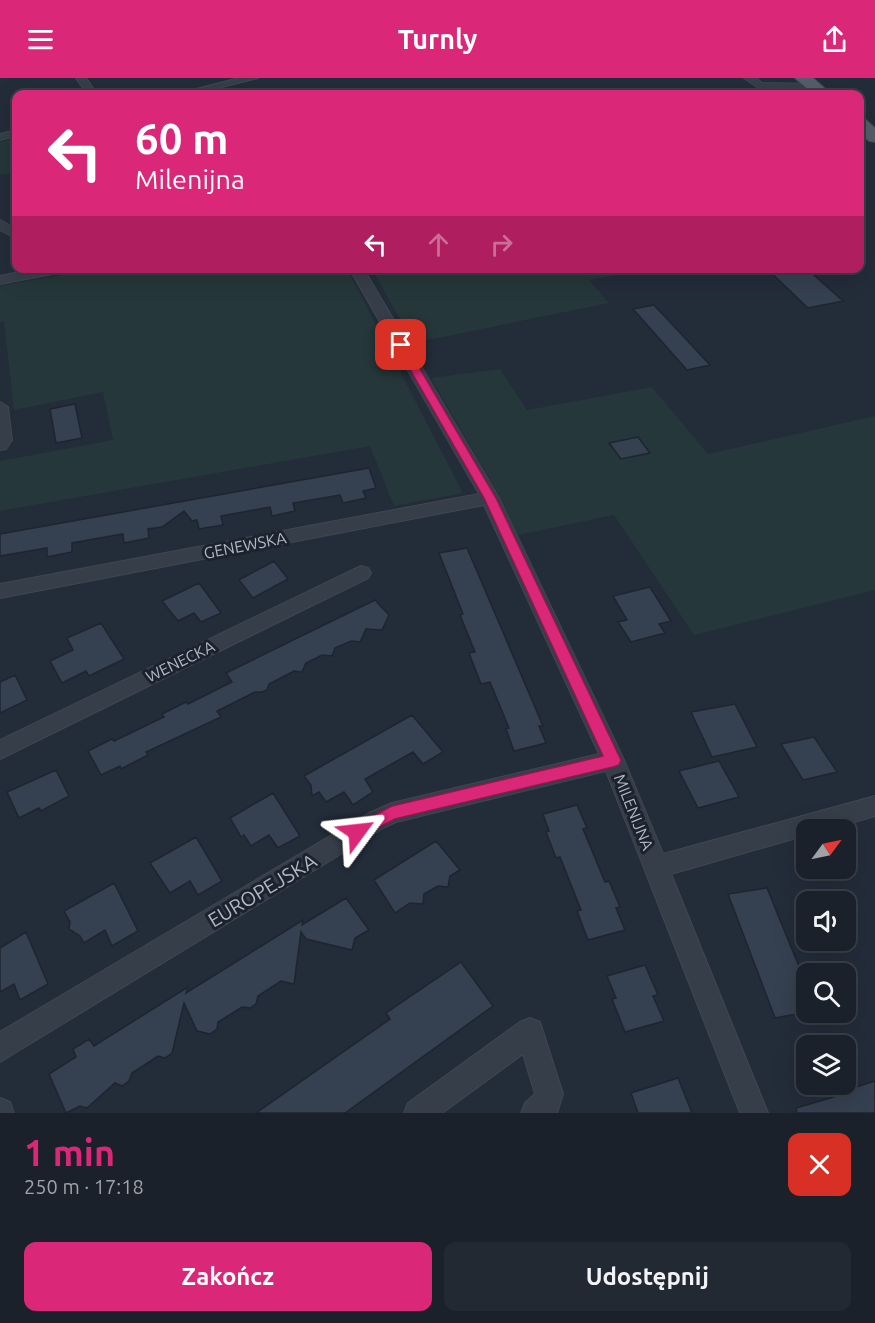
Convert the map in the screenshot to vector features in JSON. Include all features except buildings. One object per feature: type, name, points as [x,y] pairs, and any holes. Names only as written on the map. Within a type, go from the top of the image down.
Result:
[{"type":"street","points":[[200,90],[253,78]]},
{"type":"street","points":[[748,78],[760,86],[813,87]]},
{"type":"street","points":[[0,280],[37,273]]},
{"type":"street","name":"MILENIJNA","points":[[359,273],[490,498],[613,760],[754,1113]]},
{"type":"street","points":[[0,407],[4,440],[0,445]]},
{"type":"street","name":"GENEWSKA","points":[[0,591],[490,498]]},
{"type":"street","name":"WENECKA","points":[[0,750],[361,573]]},
{"type":"street","name":"EUROPEJSKA","points":[[0,1048],[377,820],[392,813],[613,760]]},
{"type":"street","points":[[657,867],[875,806]]},
{"type":"street","points":[[418,1113],[530,1032],[549,1094],[546,1105],[535,1113]]},
{"type":"shaded area","points":[[12,139],[12,174],[0,175],[0,142]]},
{"type":"shaded area","points":[[74,273],[349,273],[463,493],[394,506],[370,446],[0,511],[0,461],[113,440],[103,392],[14,410],[4,322],[0,322],[0,286]]},
{"type":"shaded area","points":[[374,273],[628,273],[589,280],[609,303],[413,343]]},
{"type":"shaded area","points":[[500,369],[527,410],[652,387],[708,454],[875,416],[875,590],[694,635],[614,515],[518,535],[500,497],[431,378]]},
{"type":"route","points":[[357,832],[392,813],[613,760],[490,498],[401,345]]}]
